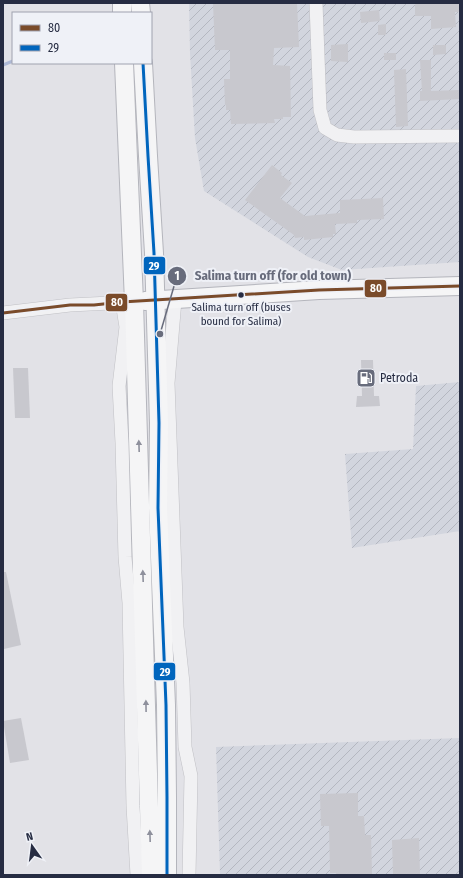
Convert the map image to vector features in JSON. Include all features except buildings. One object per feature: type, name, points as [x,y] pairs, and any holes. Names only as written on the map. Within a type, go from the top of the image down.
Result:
[{"type":"highway","points":[[124,64],[128,302],[151,875]]},
{"type":"highway","points":[[143,64],[156,301],[159,423],[158,508],[166,705],[167,875]]},
{"type":"highway","points":[[128,302],[319,290],[460,286]]},
{"type":"street","points":[[316,3],[320,110],[325,128],[337,134],[354,137],[460,136]]},
{"type":"street","points":[[175,300],[168,384],[177,627],[183,682],[185,747],[191,776],[189,875]]},
{"type":"street","points":[[3,313],[70,305],[94,305],[128,302],[119,386],[125,557],[129,603],[133,806],[137,875]]},
{"type":"shaded area","points":[[189,3],[460,3],[460,262],[342,270],[308,257],[204,191],[195,138],[190,53]]},
{"type":"shaded area","points":[[460,382],[460,531],[352,548],[345,454],[413,449],[416,386]]},
{"type":"shaded area","points":[[460,738],[460,875],[220,875],[216,747]]},
{"type":"waterway","points":[[3,65],[12,61]]},
{"type":"transit line","name":"29","points":[[143,64],[154,253],[159,423],[158,508],[166,705],[167,875]]},
{"type":"transit line","name":"80","points":[[3,313],[70,305],[94,305],[319,290],[460,286]]},
{"type":"place","name":"Salima turn off (buses bound for Salima)","points":[[241,295]]},
{"type":"place","name":"Salima turn off (for old town)","points":[[160,334]]},
{"type":"place","name":"Petroda","points":[[366,378]]}]
